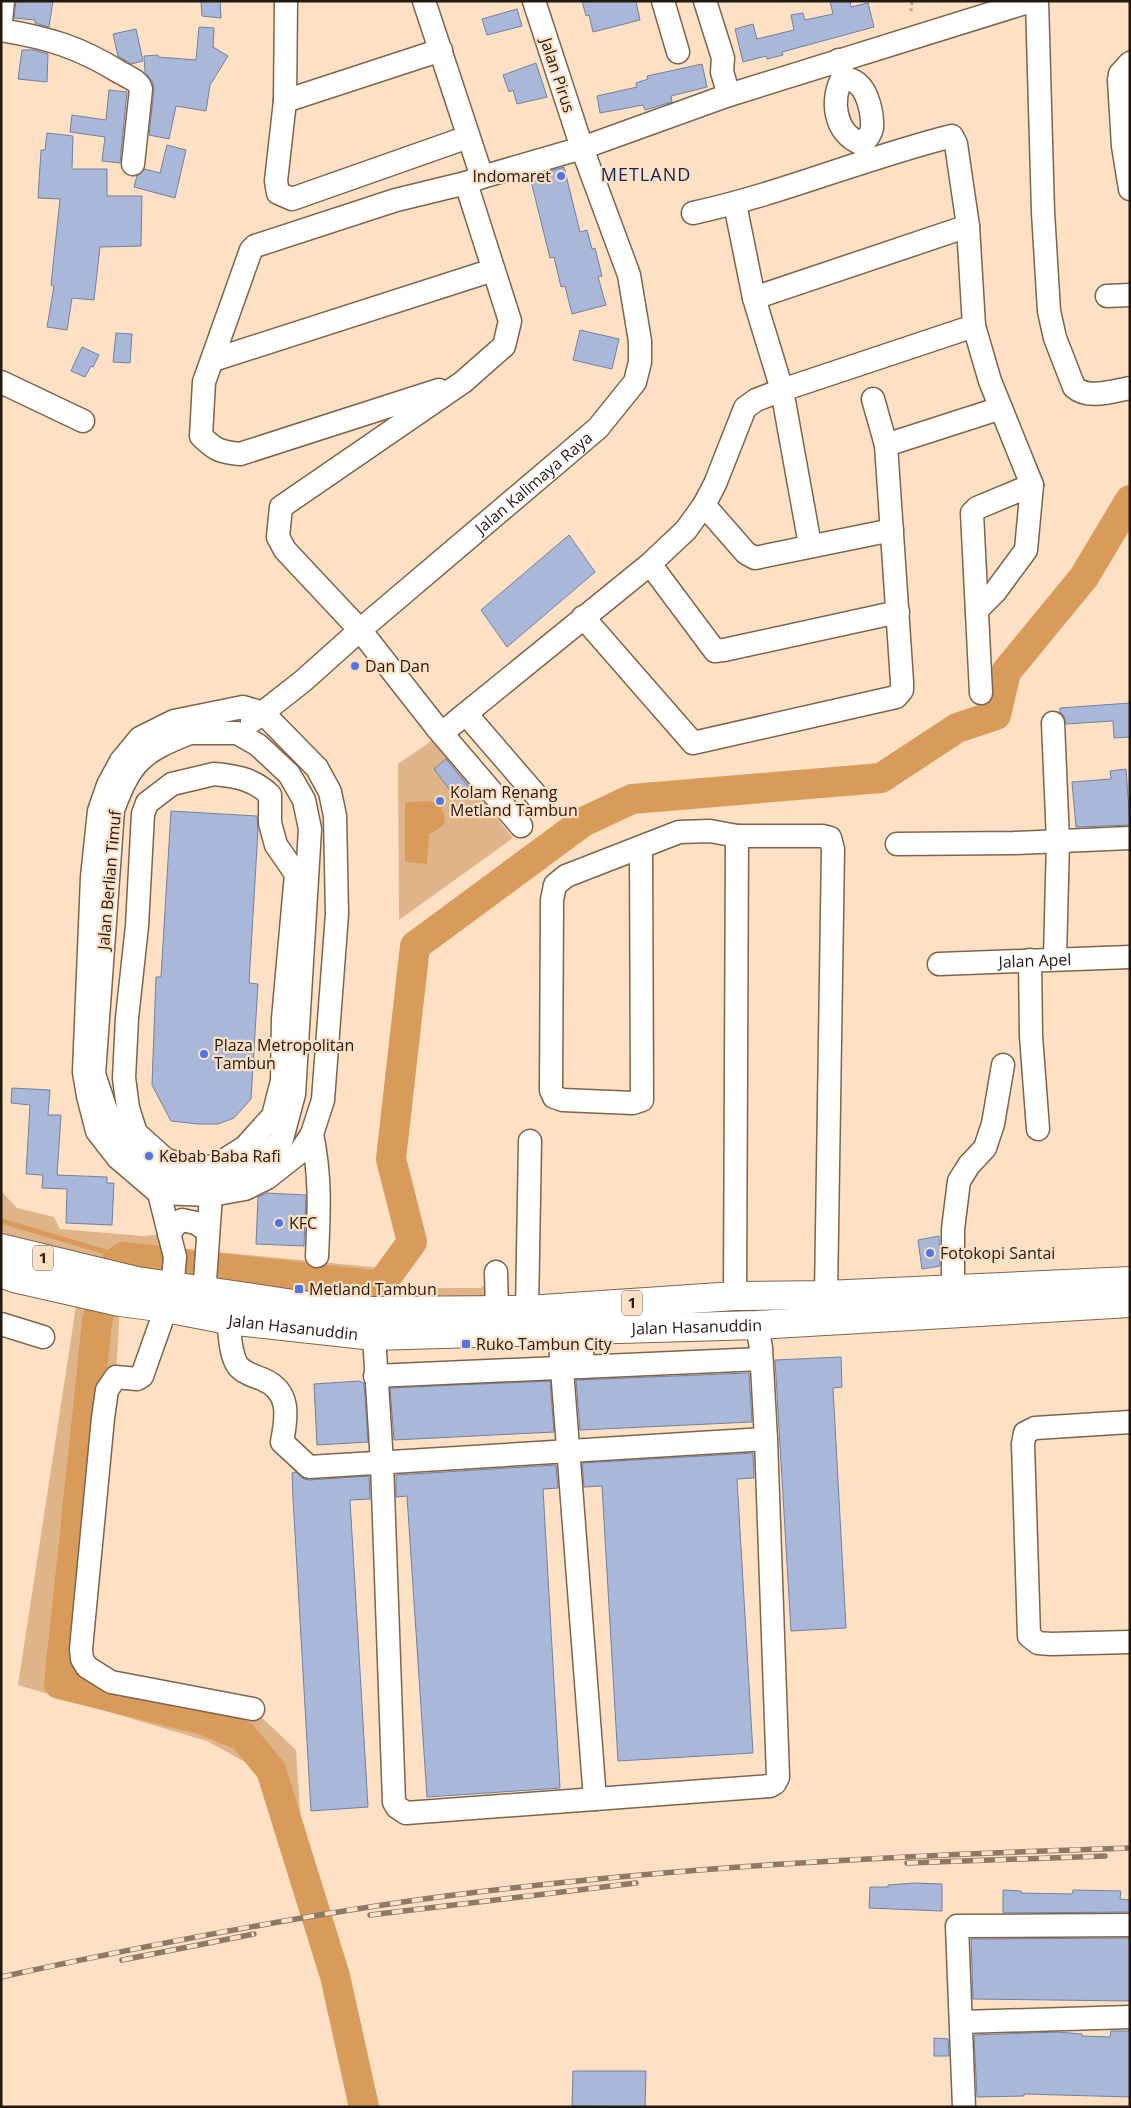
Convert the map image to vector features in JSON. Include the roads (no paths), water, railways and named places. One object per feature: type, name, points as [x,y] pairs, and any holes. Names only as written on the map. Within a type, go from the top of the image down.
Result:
[{"type":"highway","name":"Jalan Hasanuddin","points":[[1,1248],[82,1281],[120,1302],[171,1283]]},
{"type":"highway","name":"Jalan Hasanuddin","points":[[1,1273],[14,1278],[171,1283],[300,1305],[372,1311],[527,1310],[735,1288],[826,1295],[1130,1281]]},
{"type":"highway","name":"Jalan Hasanuddin","points":[[202,1287],[228,1320],[374,1336],[570,1330],[760,1344],[1130,1303]]},
{"type":"street","points":[[1,20],[3,1]]},
{"type":"street","points":[[286,1],[285,101],[276,180],[278,193],[292,199],[468,136]]},
{"type":"street","points":[[424,1],[468,136],[474,180],[493,270],[510,321],[504,346],[463,382],[281,507],[278,537],[285,550],[360,630],[442,733],[521,826]]},
{"type":"street","name":"Jalan Pirus","points":[[534,1],[582,148]]},
{"type":"street","points":[[663,1],[678,52]]},
{"type":"street","points":[[692,1],[710,61],[722,72]]},
{"type":"street","points":[[705,1],[723,58],[722,72],[729,95]]},
{"type":"street","points":[[463,382],[240,454],[221,452],[211,446],[201,436],[204,382],[250,250],[255,246],[396,200],[474,180],[582,148],[729,95],[841,68],[1031,1]]},
{"type":"street","points":[[1037,1],[1043,212],[1049,311],[1055,338],[1074,387],[1079,392],[1088,394],[1130,388]]},
{"type":"street","points":[[1,30],[72,47],[101,60],[138,83],[141,89],[133,164]]},
{"type":"street","points":[[285,101],[441,50]]},
{"type":"street","points":[[1128,67],[1120,74],[1119,80],[1130,188]]},
{"type":"street","points":[[841,68],[863,90],[869,103],[872,129],[866,140],[864,152]]},
{"type":"street","points":[[841,68],[835,98],[838,120],[853,141],[864,152]]},
{"type":"street","points":[[693,213],[735,204],[864,152],[952,136],[956,144],[968,226],[974,326],[981,354],[1000,408],[1032,484],[1026,550],[995,592],[977,610]]},
{"type":"street","name":"Jalan Kalimaya Raya","points":[[237,733],[304,682],[360,630],[598,428],[635,382],[640,362],[640,341],[630,275],[582,148]]},
{"type":"street","points":[[735,204],[754,298],[782,390],[810,545]]},
{"type":"street","points":[[754,298],[968,226]]},
{"type":"street","points":[[213,360],[493,270]]},
{"type":"street","points":[[1107,296],[1130,295]]},
{"type":"street","points":[[442,733],[650,564],[686,530],[704,505],[715,484],[745,408],[756,400],[782,390],[974,326]]},
{"type":"street","points":[[1,382],[83,421]]},
{"type":"street","points":[[583,617],[688,740],[697,744],[896,697],[902,690],[902,682],[886,445],[873,399]]},
{"type":"street","points":[[886,445],[1000,408]]},
{"type":"street","points":[[981,693],[972,512],[977,508],[1032,484]]},
{"type":"street","points":[[704,505],[750,556],[755,558],[810,545],[892,530]]},
{"type":"street","points":[[650,564],[714,651],[898,612]]},
{"type":"street","points":[[124,1078],[89,1073],[92,877],[99,810],[108,785],[121,762],[140,738],[174,721],[243,708],[263,712],[317,768],[330,792],[335,816],[336,923],[323,1100],[312,1134],[300,1152],[267,1178],[245,1189],[215,1187],[202,1287]]},
{"type":"street","points":[[466,714],[542,802]]},
{"type":"street","points":[[1053,723],[1058,840],[1055,958]]},
{"type":"street","name":"Jalan Berlian Timuf","points":[[190,733],[237,733],[258,745],[289,774],[304,800],[310,829],[294,1094],[282,1139],[260,1162],[215,1187],[200,1181],[162,1185],[114,1134],[89,1073],[113,810],[120,790],[135,764],[158,746],[190,733]]},
{"type":"street","points":[[214,774],[234,776],[252,781],[270,795],[270,823],[276,845],[296,874],[284,1019],[282,1082],[273,1116],[245,1147],[215,1166],[192,1169],[165,1159],[136,1133],[128,1108],[124,1078],[127,1018],[137,926],[143,814],[147,802],[172,784],[198,776],[214,774]]},
{"type":"street","points":[[641,847],[642,1100],[633,1103],[563,1100],[554,1097],[551,1090],[552,900],[556,885],[566,876],[679,832],[710,831],[738,836],[822,836],[830,838],[833,850],[826,1295]]},
{"type":"street","points":[[735,1288],[738,836]]},
{"type":"street","points":[[897,844],[1014,844],[1058,840],[1130,838]]},
{"type":"street","name":"Jalan Apel","points":[[939,964],[1055,958],[1130,957]]},
{"type":"street","points":[[1030,960],[1031,1036],[1038,1129]]},
{"type":"street","points":[[953,1289],[953,1229],[959,1181],[969,1165],[985,1148],[993,1124],[1002,1065]]},
{"type":"street","points":[[312,1134],[318,1160],[320,1188],[317,1256]]},
{"type":"street","points":[[527,1310],[530,1141]]},
{"type":"street","points":[[162,1185],[170,1234],[171,1283],[142,1376],[137,1379],[116,1377],[107,1390],[86,1584],[81,1649],[82,1659],[87,1667],[111,1682],[253,1709]]},
{"type":"street","points":[[170,1234],[177,1223],[182,1220],[202,1226],[208,1231]]},
{"type":"street","points":[[496,1272],[497,1311]]},
{"type":"street","points":[[228,1320],[237,1364],[248,1373],[272,1383],[278,1390],[282,1397],[286,1414],[282,1442],[309,1467],[766,1439]]},
{"type":"street","points":[[1,1324],[43,1337]]},
{"type":"street","points":[[570,1330],[583,1367]]},
{"type":"street","points":[[570,1330],[561,1368],[595,1799]]},
{"type":"street","points":[[374,1336],[375,1376],[382,1463],[394,1802],[397,1807],[406,1813],[770,1786],[775,1783],[778,1777],[766,1439],[760,1344],[583,1367],[375,1376]]},
{"type":"street","points":[[1130,1422],[1036,1428],[1025,1433],[1023,1444],[1029,1636],[1038,1643],[1052,1644],[1130,1642]]},
{"type":"street","points":[[964,2107],[957,1926],[1130,1925]]},
{"type":"street","points":[[962,2022],[1130,2017]]},
{"type":"waterway","points":[[364,2107],[335,1976],[271,1770],[243,1736],[204,1720],[59,1684],[97,1322],[108,1271],[123,1257],[380,1286],[412,1242],[391,1159],[415,946],[583,822],[632,799],[881,778],[957,728],[996,715],[1006,672],[1084,577],[1130,500]]},
{"type":"waterway","points":[[1,1221],[123,1257]]},
{"type":"railway","points":[[1,1977],[278,1922],[446,1896],[531,1886],[616,1877],[787,1864],[958,1854],[1130,1848]]},
{"type":"railway","points":[[907,1863],[1105,1856]]},
{"type":"railway","points":[[370,1915],[636,1883]]},
{"type":"railway","points":[[122,1960],[254,1934]]},
{"type":"place","name":"Indomaret","points":[[561,176]]},
{"type":"place","name":"Dan Dan","points":[[355,666]]},
{"type":"place","name":"Kolam Renang Metland Tambun","points":[[440,801]]},
{"type":"place","name":"Plaza Metropolitan Tambun","points":[[204,1054]]},
{"type":"place","name":"Kebab Baba Rafi","points":[[149,1156]]},
{"type":"place","name":"KFC","points":[[279,1223]]},
{"type":"place","name":"Fotokopi Santai","points":[[930,1253]]},
{"type":"place","name":"Metland Tambun","points":[[299,1289]]},
{"type":"place","name":"Ruko Tambun City","points":[[466,1344]]},
{"type":"district","name":"METLAND","points":[[646,175]]}]
